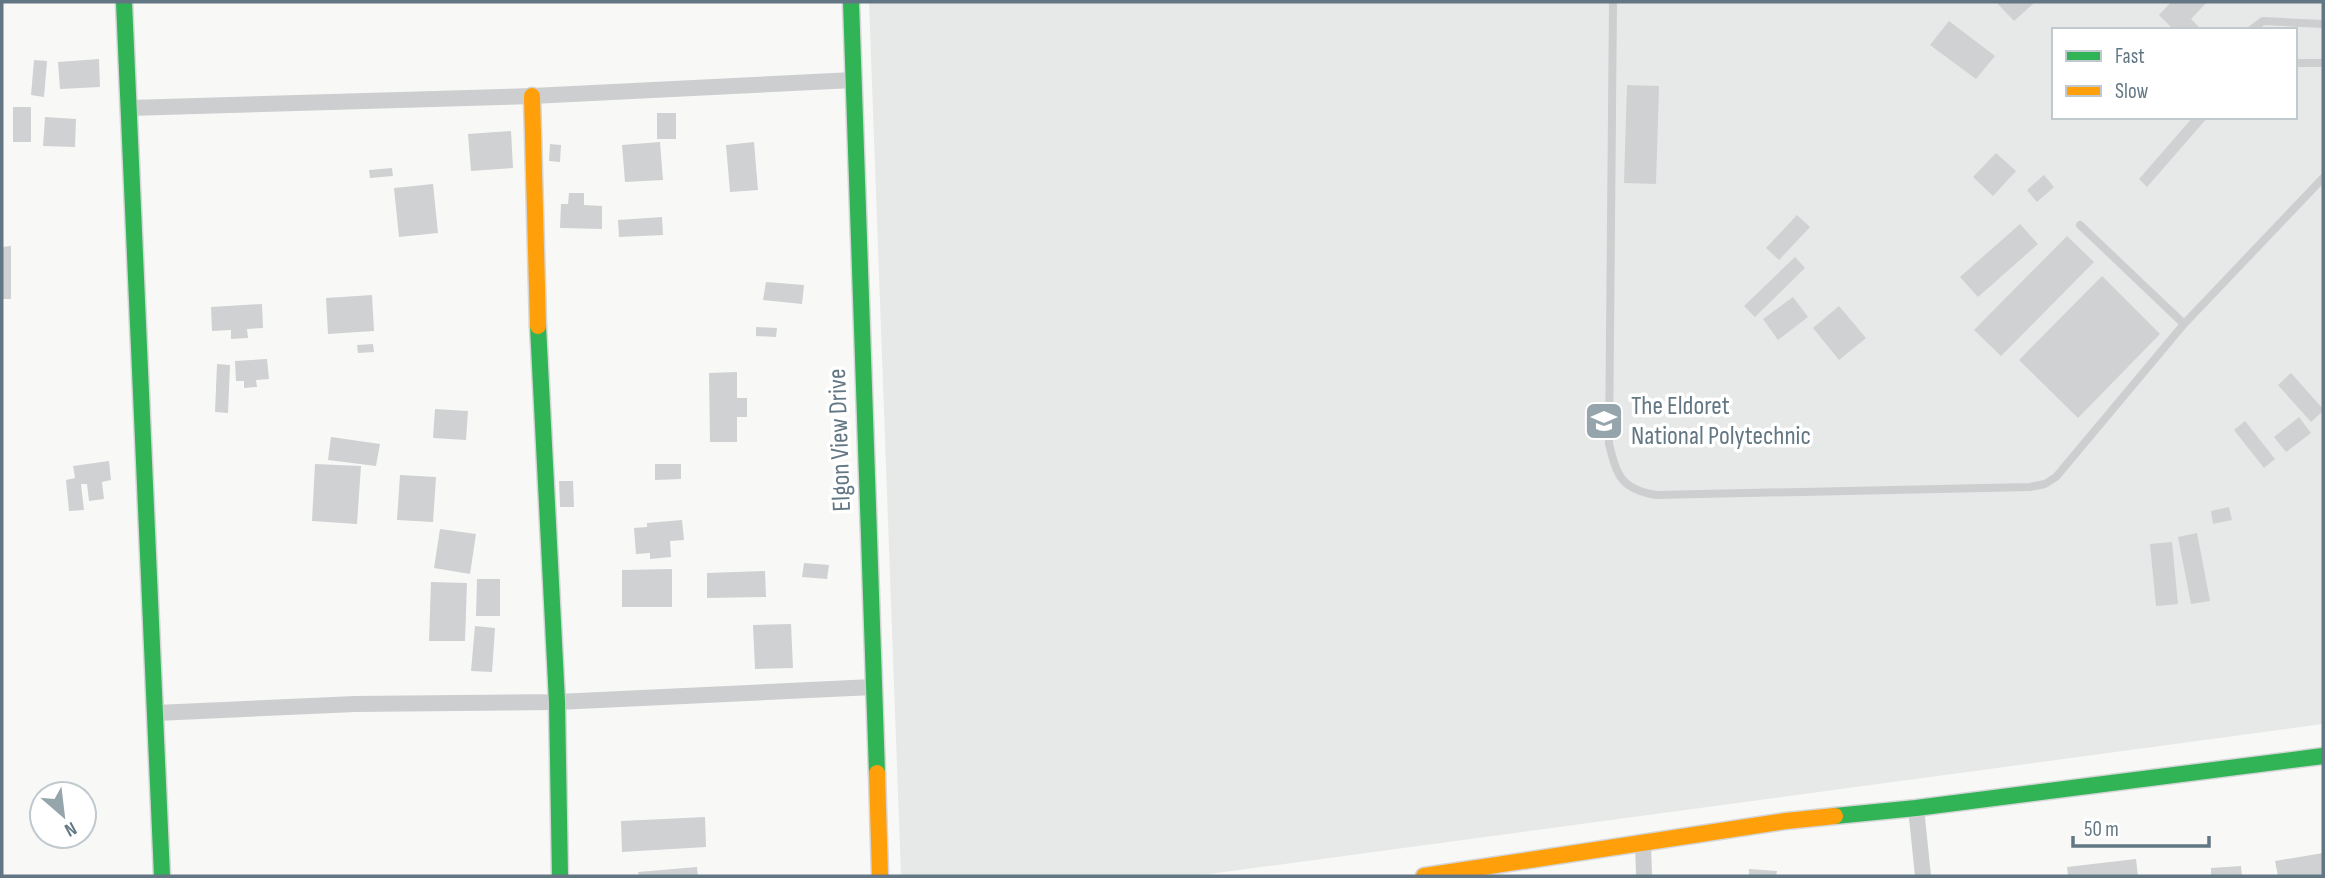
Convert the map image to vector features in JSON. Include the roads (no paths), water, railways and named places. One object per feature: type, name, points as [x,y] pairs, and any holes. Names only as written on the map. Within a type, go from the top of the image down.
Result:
[{"type":"street","points":[[124,2],[162,876]]},
{"type":"street","name":"Elgon View Drive","points":[[851,2],[880,876]]},
{"type":"street","points":[[128,108],[532,96],[854,80]]},
{"type":"street","points":[[532,96],[540,389],[557,702],[560,876]]},
{"type":"street","points":[[156,713],[355,704],[557,702],[873,687]]},
{"type":"street","points":[[1424,876],[1786,821],[1916,808],[2323,756]]},
{"type":"street","points":[[1916,808],[1923,876]]},
{"type":"street","points":[[1643,842],[1644,876]]},
{"type":"lane","points":[[1613,2],[1609,444],[1615,470],[1626,485],[1638,492],[1656,495],[2030,487],[2045,484],[2056,477],[2184,324],[2323,178]]},
{"type":"lane","points":[[2254,28],[2263,21],[2323,24]]},
{"type":"lane","points":[[2297,63],[2323,63]]},
{"type":"lane","points":[[2080,225],[2184,324]]},
{"type":"place","name":"The Eldoret National Polytechnic","points":[[1604,421]]}]
